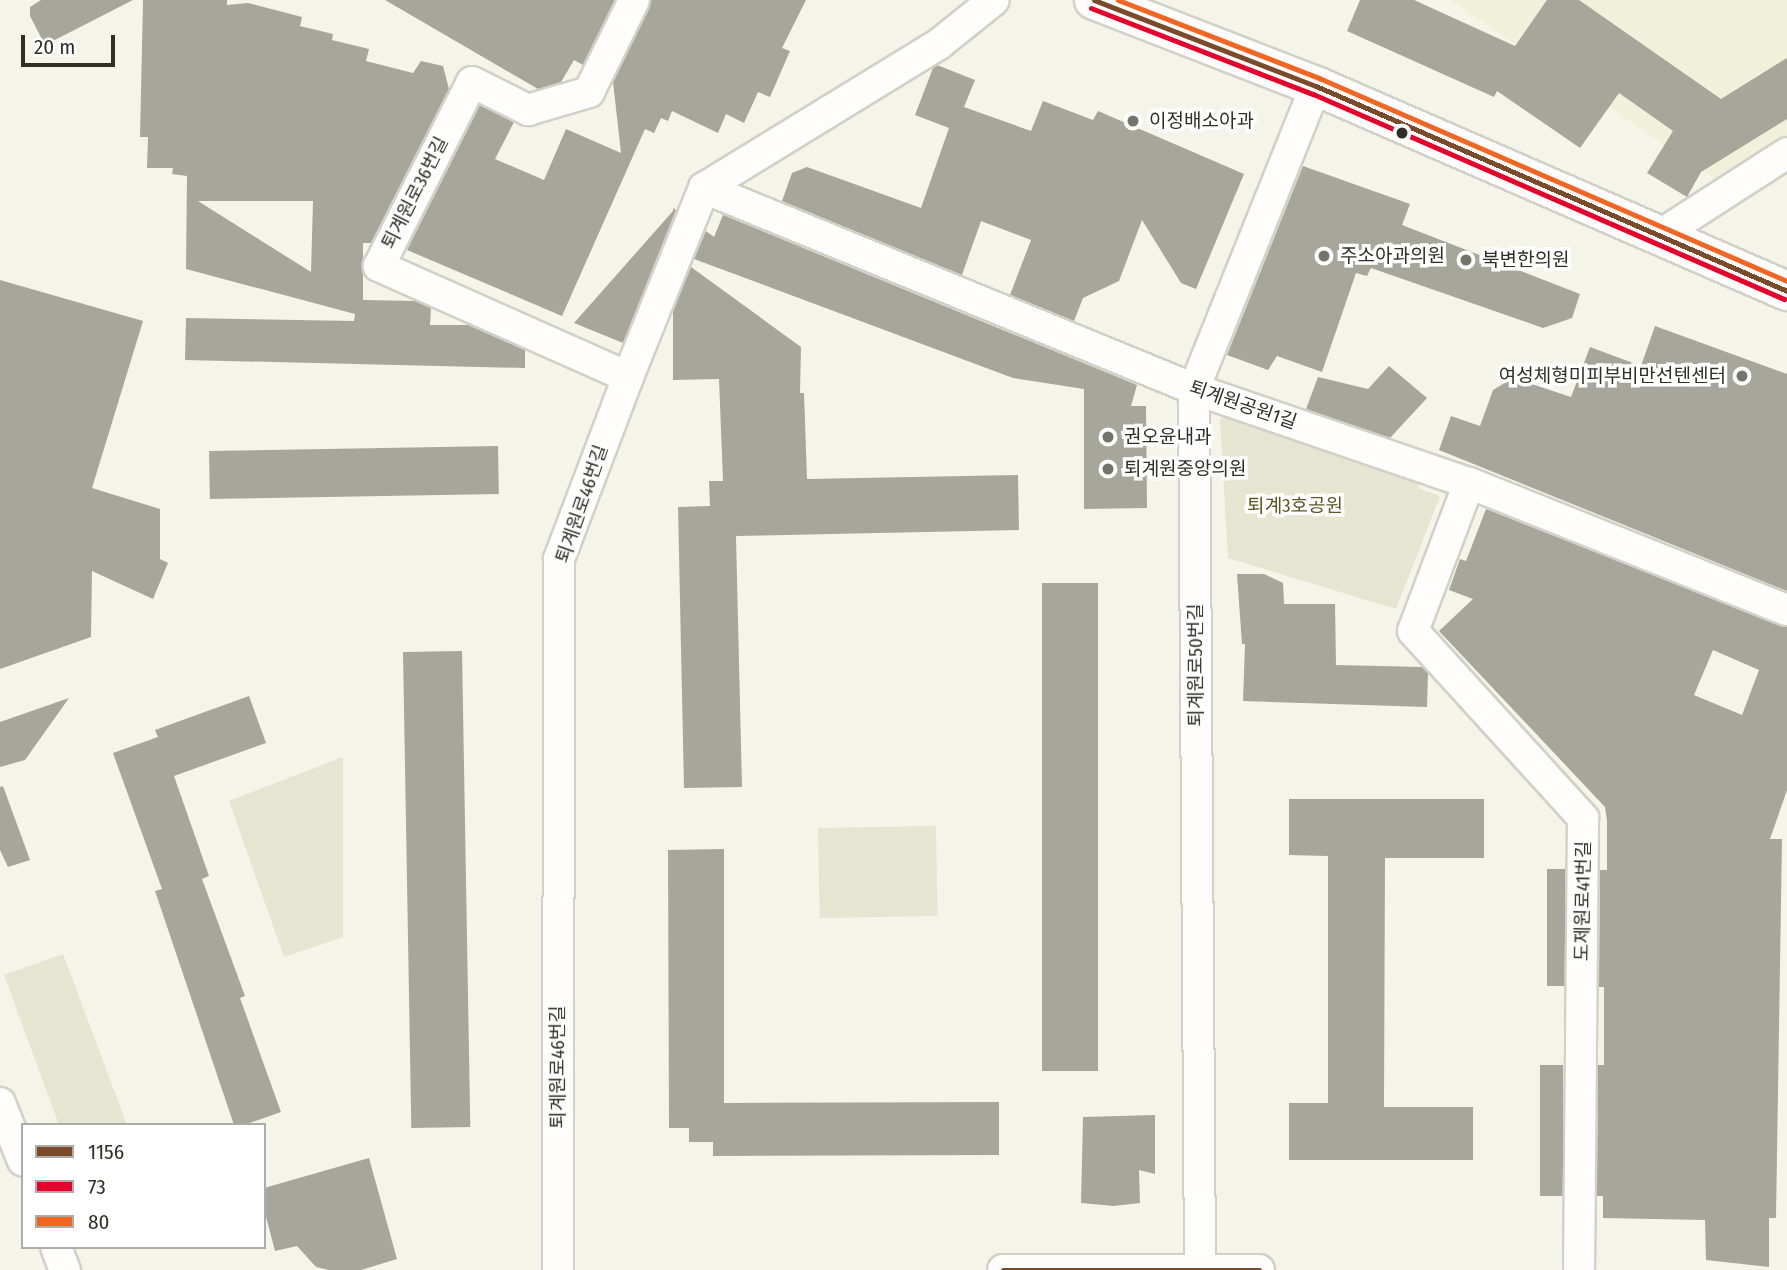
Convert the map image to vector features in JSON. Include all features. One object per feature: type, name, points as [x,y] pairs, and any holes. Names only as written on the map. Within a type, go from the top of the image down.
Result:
[{"type":"street","name":"퇴계원로36번길","points":[[628,377],[379,266],[472,82],[528,110],[589,92],[634,0]]},
{"type":"street","points":[[704,188],[939,44],[994,0]]},
{"type":"street","points":[[1094,0],[1316,86],[1787,291]]},
{"type":"street","name":"퇴계원로50번길","points":[[1200,1268],[1194,389],[1316,86]]},
{"type":"street","points":[[1660,236],[1787,153]]},
{"type":"street","name":"퇴계원로46번길","points":[[558,1270],[559,559],[704,188]]},
{"type":"street","name":"퇴계원공원1길","points":[[704,188],[1194,389],[1469,483],[1787,610]]},
{"type":"street","name":"도제원로41번길","points":[[1469,483],[1413,631],[1583,818],[1579,1270]]},
{"type":"street","points":[[0,1103],[21,1156]]},
{"type":"street","points":[[57,1249],[65,1270]]},
{"type":"street","points":[[1003,1270],[1259,1270]]},
{"type":"shaded area","points":[[1450,0],[1787,0],[1787,136],[1719,182]]},
{"type":"green space","name":"퇴계3호공원","points":[[1230,412],[1411,472],[1420,489],[1440,496],[1396,609],[1228,558],[1220,420]]},
{"type":"green space","points":[[343,757],[343,937],[284,957],[229,801]]},
{"type":"green space","points":[[936,826],[938,916],[820,918],[818,828]]},
{"type":"green space","points":[[63,954],[126,1123],[58,1123],[4,975]]},
{"type":"building","points":[[41,0],[133,0],[45,45],[30,16],[30,7]]},
{"type":"building","points":[[143,0],[227,0],[227,5],[248,3],[302,17],[300,26],[333,34],[332,40],[369,49],[366,61],[413,73],[421,61],[443,66],[449,89],[371,243],[363,243],[363,300],[415,301],[431,308],[430,325],[468,325],[525,350],[525,368],[185,360],[186,318],[354,321],[355,314],[186,269],[187,176],[172,174],[173,168],[147,168],[148,137],[140,137]],"holes":[[[198,201],[313,201],[311,272]]]},
{"type":"building","points":[[385,0],[615,0],[583,65],[574,60],[561,82],[538,89]]},
{"type":"building","points":[[651,0],[806,0],[782,48],[790,51],[770,97],[758,92],[744,123],[726,114],[718,133],[672,111],[668,121],[661,118],[654,133],[645,129],[562,316],[407,250],[480,105],[514,122],[495,159],[544,180],[566,129],[621,153],[613,82]]},
{"type":"building","points":[[1360,0],[1414,0],[1515,46],[1547,0],[1579,0],[1721,99],[1787,58],[1787,119],[1701,172],[1687,197],[1647,173],[1673,131],[1619,93],[1580,148],[1497,91],[1494,97],[1347,31]]},
{"type":"building","points":[[937,65],[975,80],[964,107],[1031,131],[1043,101],[1093,120],[1098,111],[1244,174],[1196,289],[1181,283],[1142,220],[1119,281],[1083,298],[1074,321],[1010,295],[1031,240],[981,221],[962,275],[782,201],[792,173],[807,167],[921,208],[949,128],[915,115],[933,68]]},
{"type":"building","points":[[1303,166],[1410,204],[1402,225],[1580,294],[1572,318],[1543,328],[1371,268],[1367,276],[1356,273],[1322,372],[1277,356],[1268,370],[1227,355]]},
{"type":"building","points":[[673,208],[676,210],[623,343],[574,323],[673,211]]},
{"type":"building","points":[[723,215],[1137,385],[1131,406],[1146,406],[1147,508],[1084,509],[1084,389],[1013,378],[694,259],[706,231],[714,237]]},
{"type":"building","points":[[691,267],[801,347],[800,393],[804,393],[807,479],[1018,475],[1019,530],[736,536],[742,787],[684,788],[678,507],[710,506],[709,481],[723,481],[719,379],[673,380],[673,311]]},
{"type":"building","points":[[0,280],[143,321],[92,488],[160,509],[160,559],[168,563],[153,599],[92,571],[91,637],[0,669]]},
{"type":"building","points":[[1655,326],[1787,374],[1787,591],[1439,450],[1451,416],[1480,426],[1493,390],[1513,378],[1571,397],[1590,347],[1641,366]]},
{"type":"building","points":[[1389,366],[1427,398],[1390,438],[1306,409],[1318,377],[1368,389]]},
{"type":"building","points":[[498,446],[499,494],[210,499],[209,451]]},
{"type":"building","points":[[1486,509],[1787,627],[1787,790],[1770,839],[1782,839],[1776,1218],[1769,1218],[1769,1267],[1706,1260],[1705,1220],[1603,1218],[1603,1196],[1597,1196],[1598,1065],[1604,1065],[1604,987],[1599,987],[1600,870],[1607,870],[1605,807],[1439,631],[1473,599],[1449,590],[1460,559],[1466,561]],"holes":[[[1713,650],[1759,670],[1742,715],[1694,695]]]},
{"type":"building","points":[[1237,574],[1264,574],[1283,583],[1284,604],[1335,604],[1336,665],[1422,667],[1428,673],[1427,707],[1243,701],[1245,644],[1242,644]]},
{"type":"building","points":[[1042,583],[1098,583],[1098,1071],[1042,1071]]},
{"type":"building","points":[[462,651],[470,1127],[411,1128],[403,652]]},
{"type":"building","points":[[249,696],[266,743],[174,776],[209,876],[202,879],[245,996],[240,998],[281,1112],[250,1123],[233,1123],[155,891],[162,889],[113,753],[158,737],[155,730]]},
{"type":"building","points":[[69,698],[25,760],[0,767],[0,722]]},
{"type":"building","points":[[3,786],[30,860],[8,867],[0,850],[0,787]]},
{"type":"building","points":[[1289,799],[1484,799],[1484,858],[1385,858],[1384,1107],[1473,1107],[1473,1160],[1289,1160],[1289,1103],[1328,1103],[1328,856],[1289,855]]},
{"type":"building","points":[[724,849],[724,1103],[999,1102],[999,1155],[713,1156],[713,1142],[689,1142],[689,1128],[669,1128],[668,850]]},
{"type":"building","points":[[1547,869],[1565,869],[1565,986],[1547,986]]},
{"type":"building","points":[[1540,1065],[1563,1065],[1563,1196],[1540,1196]]},
{"type":"building","points":[[1155,1115],[1155,1174],[1139,1170],[1140,1203],[1114,1206],[1081,1203],[1083,1117]]},
{"type":"building","points":[[369,1158],[397,1259],[361,1270],[329,1270],[316,1267],[297,1246],[275,1251],[266,1217],[266,1187]]},
{"type":"transit line","name":"1156","points":[[1094,0],[1316,86],[1787,291]]},
{"type":"transit line","name":"80","points":[[1118,0],[1319,78],[1787,281]]},
{"type":"transit line","name":"73","points":[[1091,8],[1313,94],[1784,299]]},
{"type":"transit line","name":"1156","points":[[1003,1270],[1259,1270]]},
{"type":"place","name":"이정배소아과","points":[[1133,121]]},
{"type":"place","name":"주소아과의원","points":[[1324,256]]},
{"type":"place","name":"북변한의원","points":[[1466,260]]},
{"type":"place","name":"여성체형미피부비만선텐센터","points":[[1742,376]]},
{"type":"place","name":"권오윤내과","points":[[1108,437]]},
{"type":"place","name":"퇴계원중앙의원","points":[[1108,469]]}]
